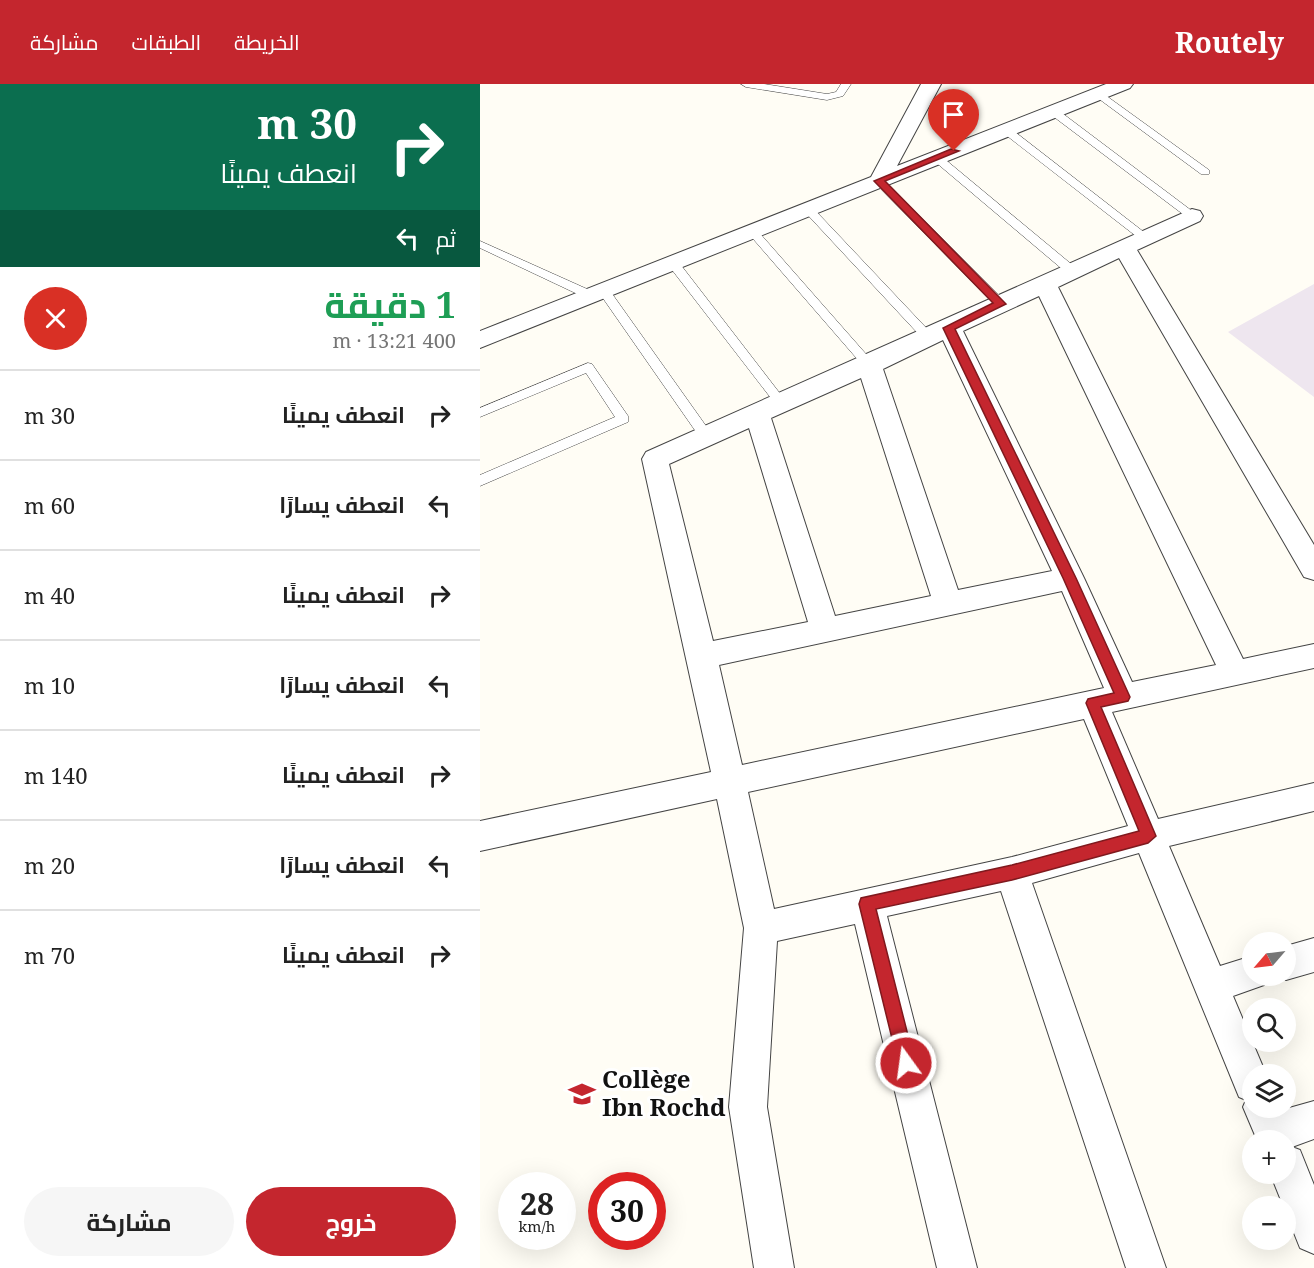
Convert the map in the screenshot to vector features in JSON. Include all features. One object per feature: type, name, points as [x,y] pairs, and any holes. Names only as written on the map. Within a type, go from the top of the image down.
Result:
[{"type":"street","points":[[879,181],[930,84]]},
{"type":"street","points":[[480,340],[1123,84]]},
{"type":"street","points":[[774,1268],[748,1107],[761,928],[702,656],[654,459],[869,365],[1192,216]]},
{"type":"street","points":[[1135,243],[1314,569]]},
{"type":"street","points":[[1045,284],[1235,673]]},
{"type":"street","points":[[939,333],[1070,578],[1148,836],[1244,1064]]},
{"type":"street","points":[[869,365],[948,604]]},
{"type":"street","points":[[769,409],[825,630]]},
{"type":"street","points":[[702,656],[1070,578]]},
{"type":"street","points":[[480,836],[1314,656]]},
{"type":"street","points":[[761,928],[1012,873],[1148,836],[1314,797]]},
{"type":"street","points":[[1012,873],[1146,1268]]},
{"type":"street","points":[[867,904],[957,1268]]},
{"type":"street","points":[[1296,960],[1314,955]]},
{"type":"street","points":[[1211,986],[1242,976]]},
{"type":"street","points":[[1289,1130],[1314,1120]]},
{"type":"street","points":[[1294,1184],[1314,1234]]},
{"type":"lane","points":[[746,84],[773,86],[835,97],[846,84]]},
{"type":"lane","points":[[1098,94],[1205,172]]},
{"type":"lane","points":[[1054,111],[1192,216]]},
{"type":"lane","points":[[1006,130],[1135,243]]},
{"type":"lane","points":[[937,158],[1072,271]]},
{"type":"lane","points":[[879,181],[1000,304]]},
{"type":"lane","points":[[808,209],[939,333]]},
{"type":"lane","points":[[752,231],[869,365]]},
{"type":"lane","points":[[480,244],[598,293],[706,436]]},
{"type":"lane","points":[[673,263],[769,409]]},
{"type":"lane","points":[[480,413],[588,367],[623,419],[480,482]]},
{"type":"shaded area","points":[[1314,284],[1314,397],[1228,332]]},
{"type":"place","name":"Collège Ibn Rochd","points":[[582,1094]]},
{"type":"route","points":[[906,1063],[867,904],[1012,873],[1148,836],[1093,703],[1123,697],[1070,578],[949,328],[1000,304],[879,181],[954,151]]}]
